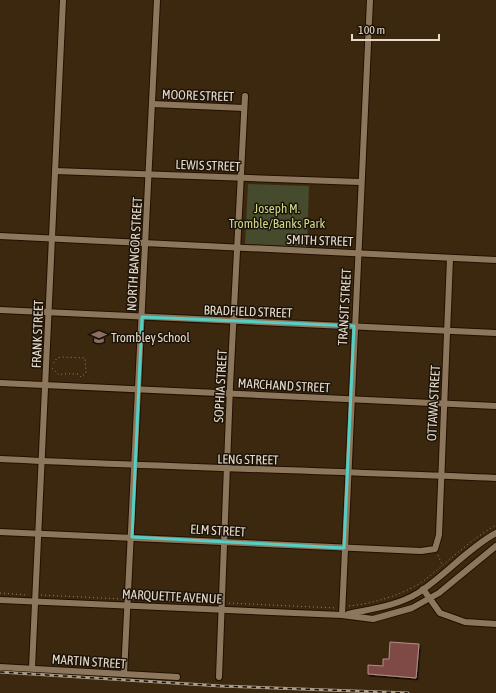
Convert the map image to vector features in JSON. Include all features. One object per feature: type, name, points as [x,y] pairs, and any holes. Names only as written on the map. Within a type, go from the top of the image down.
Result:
[{"type":"street","name":"FRANK STREET","points":[[32,668],[63,0]]},
{"type":"street","name":"NORTH BANGOR STREET","points":[[124,674],[129,602],[146,244],[156,0]]},
{"type":"street","name":"TRANSIT STREET","points":[[342,615],[360,182],[370,0]]},
{"type":"street","name":"SOPHIA STREET","points":[[219,677],[230,394],[245,96]]},
{"type":"street","name":"MOORE STREET","points":[[152,104],[244,108]]},
{"type":"street","name":"LEWIS STREET","points":[[55,171],[360,182]]},
{"type":"street","name":"SMITH STREET","points":[[0,236],[496,260]]},
{"type":"street","name":"OTTAWA STREET","points":[[435,549],[439,535],[440,476],[450,258]]},
{"type":"street","name":"BRADFIELD STREET","points":[[0,310],[496,333]]},
{"type":"street","name":"MARCHAND STREET","points":[[0,383],[496,406]]},
{"type":"street","name":"LENG STREET","points":[[0,459],[135,466],[347,471],[496,478]]},
{"type":"street","name":"ELM STREET","points":[[0,532],[344,548],[421,551],[435,549]]},
{"type":"street","name":"MARQUETTE AVENUE","points":[[342,615],[388,605],[407,598],[442,576],[472,549],[496,533]]},
{"type":"street","name":"MARQUETTE AVENUE","points":[[0,600],[36,598],[129,602],[222,610],[342,615],[373,619],[400,613],[429,600],[496,546]]},
{"type":"street","points":[[423,589],[429,600],[440,613],[465,622],[496,624]]},
{"type":"street","name":"MARTIN STREET","points":[[0,667],[177,677]]},
{"type":"path","points":[[52,368],[59,375],[66,373],[71,375],[78,374],[81,377],[87,370],[85,358],[61,357],[57,358],[53,364]]},
{"type":"path","points":[[0,593],[36,598],[129,602],[221,603],[331,608],[342,607],[378,601],[407,590],[424,580],[479,535],[496,525]]},
{"type":"path","points":[[435,549],[442,566]]},
{"type":"highlighted area","points":[[142,317],[354,326],[344,548],[132,537]]},
{"type":"green space","name":"Joseph M. Tromble/Banks Park","points":[[248,184],[309,186],[307,247],[245,244]]},
{"type":"building","points":[[390,642],[419,644],[416,678],[368,674],[368,665],[383,666],[383,659],[389,659]]},
{"type":"railway","points":[[0,672],[221,686],[408,693]]},
{"type":"place","name":"Trombley School","points":[[99,337]]}]
